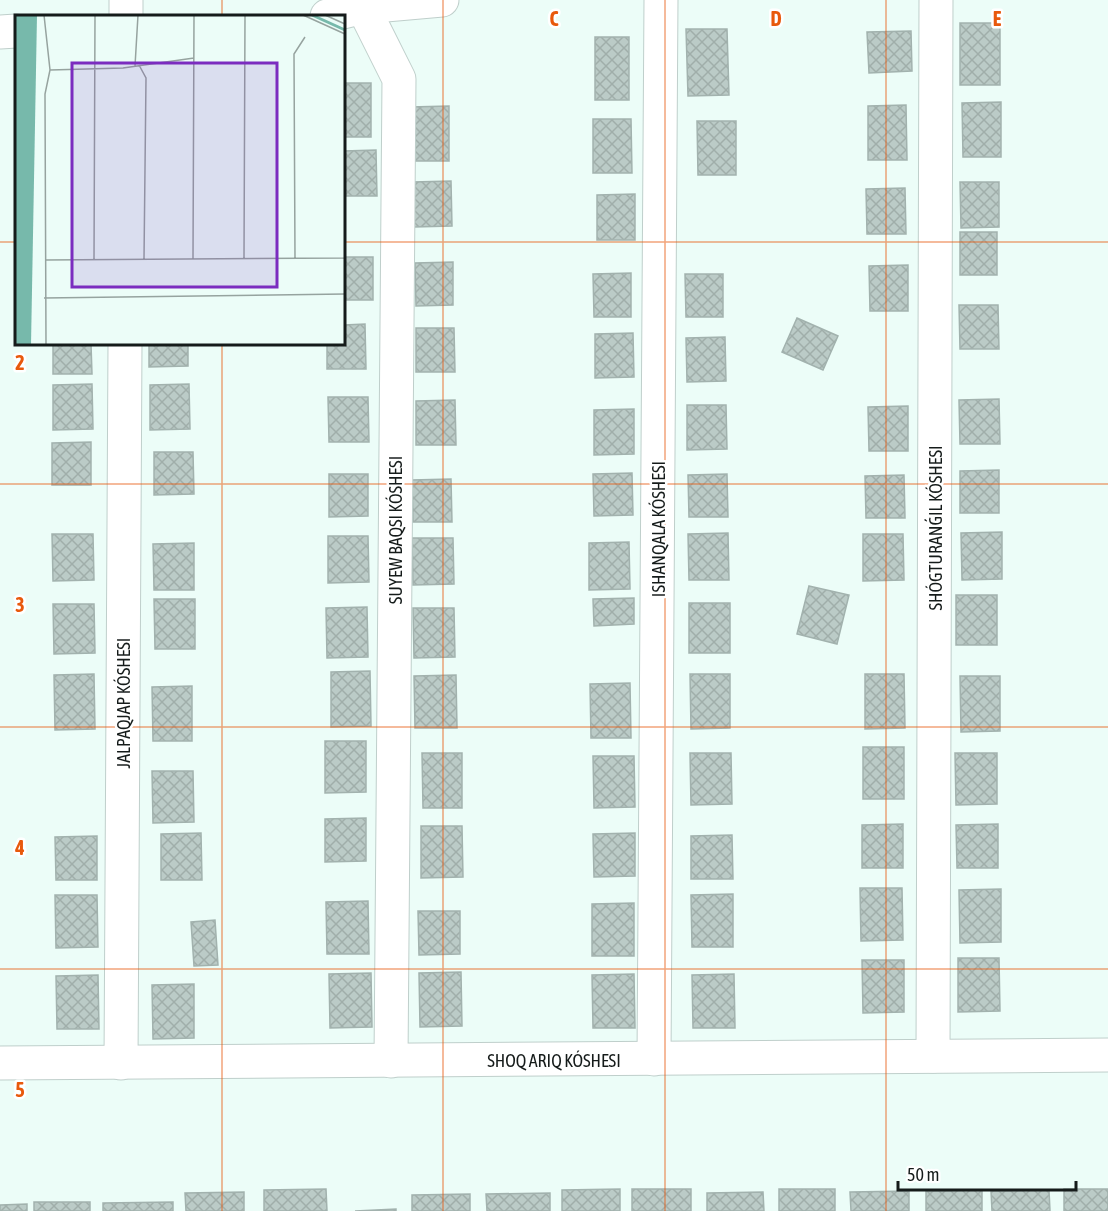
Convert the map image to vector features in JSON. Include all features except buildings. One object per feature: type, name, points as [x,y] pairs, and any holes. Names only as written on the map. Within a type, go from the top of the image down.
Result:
[{"type":"street","points":[[342,9],[442,0]]},
{"type":"street","name":"ISHANQALA KÓSHESI","points":[[654,1059],[661,0]]},
{"type":"street","points":[[933,1056],[936,0]]},
{"type":"street","points":[[342,9],[399,79],[391,1061]]},
{"type":"street","points":[[0,32],[15,31]]},
{"type":"street","name":"JALPAQJAP KÓSHESI","points":[[120,1063],[125,345]]},
{"type":"street","points":[[0,1063],[1108,1055]]}]
